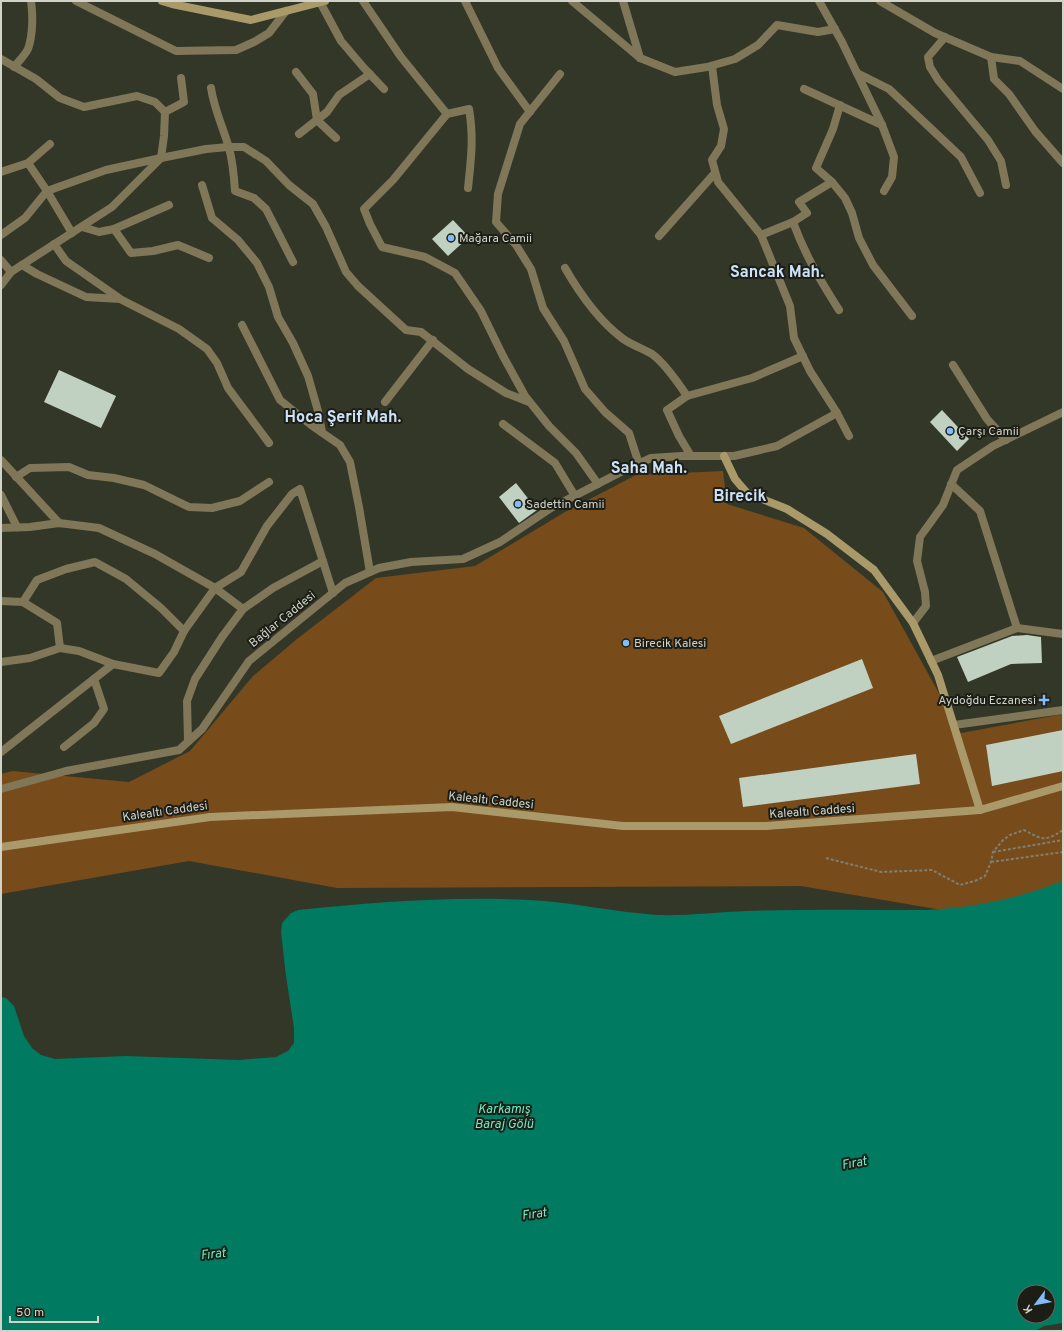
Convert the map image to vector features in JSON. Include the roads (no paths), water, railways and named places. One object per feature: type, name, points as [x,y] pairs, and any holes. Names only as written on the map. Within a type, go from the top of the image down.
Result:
[{"type":"street","points":[[14,67],[28,50],[31,35],[31,1]]},
{"type":"street","points":[[76,1],[176,51],[236,50],[269,33],[286,11]]},
{"type":"street","points":[[162,1],[251,20],[322,2],[341,41],[384,89]]},
{"type":"street","points":[[363,1],[401,57],[447,114]]},
{"type":"street","points":[[465,1],[498,68],[530,112]]},
{"type":"street","points":[[572,1],[640,58],[675,72],[712,66],[735,59],[758,45],[777,25],[818,32],[835,29]]},
{"type":"street","points":[[623,1],[640,58]]},
{"type":"street","points":[[819,1],[857,73],[882,125],[894,157],[892,177],[884,191]]},
{"type":"street","points":[[880,1],[935,33],[991,57],[1020,60],[1063,89]]},
{"type":"street","points":[[945,37],[928,57],[930,68],[938,80],[988,140],[1001,161],[1006,185]]},
{"type":"street","points":[[991,57],[994,79],[1009,94],[1035,131],[1063,163]]},
{"type":"street","points":[[1,59],[36,79],[60,98],[84,107],[137,96],[155,102],[165,112],[161,158],[112,207],[11,272],[1,285]]},
{"type":"street","points":[[712,66],[718,105],[724,130],[721,146],[712,160],[718,182],[761,235],[790,306],[794,338],[810,371],[837,413],[849,436]]},
{"type":"street","points":[[296,72],[313,94],[318,120],[336,138]]},
{"type":"street","points":[[857,73],[889,89],[961,157],[980,193]]},
{"type":"street","points":[[299,134],[327,112],[339,95],[370,74]]},
{"type":"street","points":[[560,74],[520,124],[498,194],[496,222],[516,246],[531,269],[543,308],[564,341],[585,388],[605,412],[628,433],[639,464]]},
{"type":"street","points":[[165,112],[184,102],[181,78]]},
{"type":"street","points":[[211,88],[214,105],[234,170],[235,191],[254,198],[266,209],[293,262]]},
{"type":"street","points":[[804,89],[882,125]]},
{"type":"street","points":[[840,105],[833,129],[816,168],[832,182],[845,198],[852,213],[859,238],[872,265],[912,316]]},
{"type":"street","points":[[468,188],[472,145],[472,126],[469,109],[447,114],[393,180],[364,209],[382,247],[425,257],[456,273],[481,311],[503,356],[529,402],[549,426],[576,454],[598,484]]},
{"type":"street","points":[[1,172],[28,163],[50,144]]},
{"type":"street","points":[[1,236],[25,218],[48,191],[106,170],[206,149],[244,147],[266,161],[290,185],[313,204],[326,227],[346,272],[358,286],[406,330],[421,332],[468,369],[506,393],[529,402]]},
{"type":"street","points":[[28,163],[48,191],[72,233]]},
{"type":"street","points":[[660,236],[715,173]]},
{"type":"street","points":[[761,235],[793,222],[807,213],[799,202],[832,182]]},
{"type":"street","points":[[202,185],[212,218],[238,240],[257,263],[269,287],[278,317],[308,376],[318,411],[322,432]]},
{"type":"street","points":[[82,227],[99,232],[114,229],[169,205]]},
{"type":"street","points":[[793,222],[801,246],[838,310]]},
{"type":"street","points":[[114,229],[131,253],[154,251],[178,245],[208,258]]},
{"type":"street","points":[[54,244],[66,261],[120,299],[179,329],[207,348],[228,388],[269,443]]},
{"type":"street","points":[[1,260],[11,272]]},
{"type":"street","points":[[22,265],[37,274],[86,297],[120,299]]},
{"type":"street","points":[[565,268],[577,289],[601,318],[623,338],[653,355],[688,396]]},
{"type":"street","points":[[242,325],[280,400],[311,425],[340,445],[350,462],[370,572]]},
{"type":"street","points":[[385,402],[433,340]]},
{"type":"street","points":[[691,456],[679,436],[667,410],[688,396],[752,378],[803,356]]},
{"type":"street","points":[[953,365],[987,419],[1006,440]]},
{"type":"street","points":[[913,623],[926,606],[925,592],[916,561],[920,537],[943,505],[957,470],[993,446],[1063,412]]},
{"type":"street","name":"Bağlar Caddesi","points":[[1,789],[66,771],[179,750],[202,729],[249,661],[345,583],[379,568],[411,562],[463,559],[500,542],[551,508],[651,458],[734,456],[777,446],[837,413]]},
{"type":"street","points":[[503,424],[555,463],[575,496]]},
{"type":"street","points":[[724,456],[735,479],[747,493],[788,509],[827,534],[874,570],[913,623],[938,675],[980,810]]},
{"type":"street","points":[[1,460],[59,523]]},
{"type":"street","points":[[16,477],[30,468],[69,466],[88,475],[114,478],[144,485],[189,507],[212,508],[240,501],[268,482]]},
{"type":"street","points":[[952,484],[980,512],[1017,628]]},
{"type":"street","points":[[1,662],[30,658],[60,648],[79,651],[113,664],[159,673],[174,652],[184,631],[215,588],[241,572],[267,526],[292,494],[300,489],[333,593]]},
{"type":"street","points":[[1,494],[17,527]]},
{"type":"street","points":[[1,528],[30,527],[59,523],[99,528],[155,554],[215,588],[243,609]]},
{"type":"street","points":[[188,741],[187,701],[195,679],[222,637],[243,609],[273,588],[323,561]]},
{"type":"street","points":[[23,602],[37,580],[66,569],[95,562],[126,579],[161,608],[184,631]]},
{"type":"street","points":[[1,601],[23,602],[57,623],[60,648]]},
{"type":"street","points":[[931,661],[1017,628],[1063,634]]},
{"type":"street","points":[[1,752],[113,664]]},
{"type":"street","points":[[64,747],[94,723],[104,709],[94,679]]},
{"type":"street","points":[[954,725],[1063,710]]},
{"type":"street","name":"Kalealtı Caddesi","points":[[1,847],[210,817],[452,807],[623,826],[766,826],[980,810],[1063,786]]},
{"type":"water","name":"Karkamış Baraj Gölü","points":[[1063,881],[1063,1323],[1044,1326],[1035,1331],[1,1331],[1,997],[6,998],[14,1006],[24,1036],[32,1048],[41,1055],[55,1059],[126,1056],[239,1060],[276,1057],[288,1051],[294,1043],[294,1028],[281,932],[282,923],[291,913],[298,910],[384,902],[442,899],[500,899],[545,901],[657,915],[768,910],[926,910],[961,907],[996,901]]},
{"type":"place","name":"Mağara Camii","points":[[451,238]]},
{"type":"place","name":"Çarşı Camii","points":[[950,431]]},
{"type":"place","name":"Sadettin Camii","points":[[518,504]]},
{"type":"place","name":"Birecik Kalesi","points":[[626,643]]},
{"type":"place","name":"Aydoğdu Eczanesi","points":[[1044,700]]},
{"type":"district","name":"Sancak Mah.","points":[[777,271]]},
{"type":"district","name":"Hoca Şerif Mah.","points":[[343,416]]},
{"type":"district","name":"Saha Mah.","points":[[649,467]]},
{"type":"district","name":"Birecik","points":[[740,495]]},
{"type":"water label","name":"Fırat","points":[[854,1162]]},
{"type":"water label","name":"Fırat","points":[[534,1213]]},
{"type":"water label","name":"Fırat","points":[[213,1253]]}]
